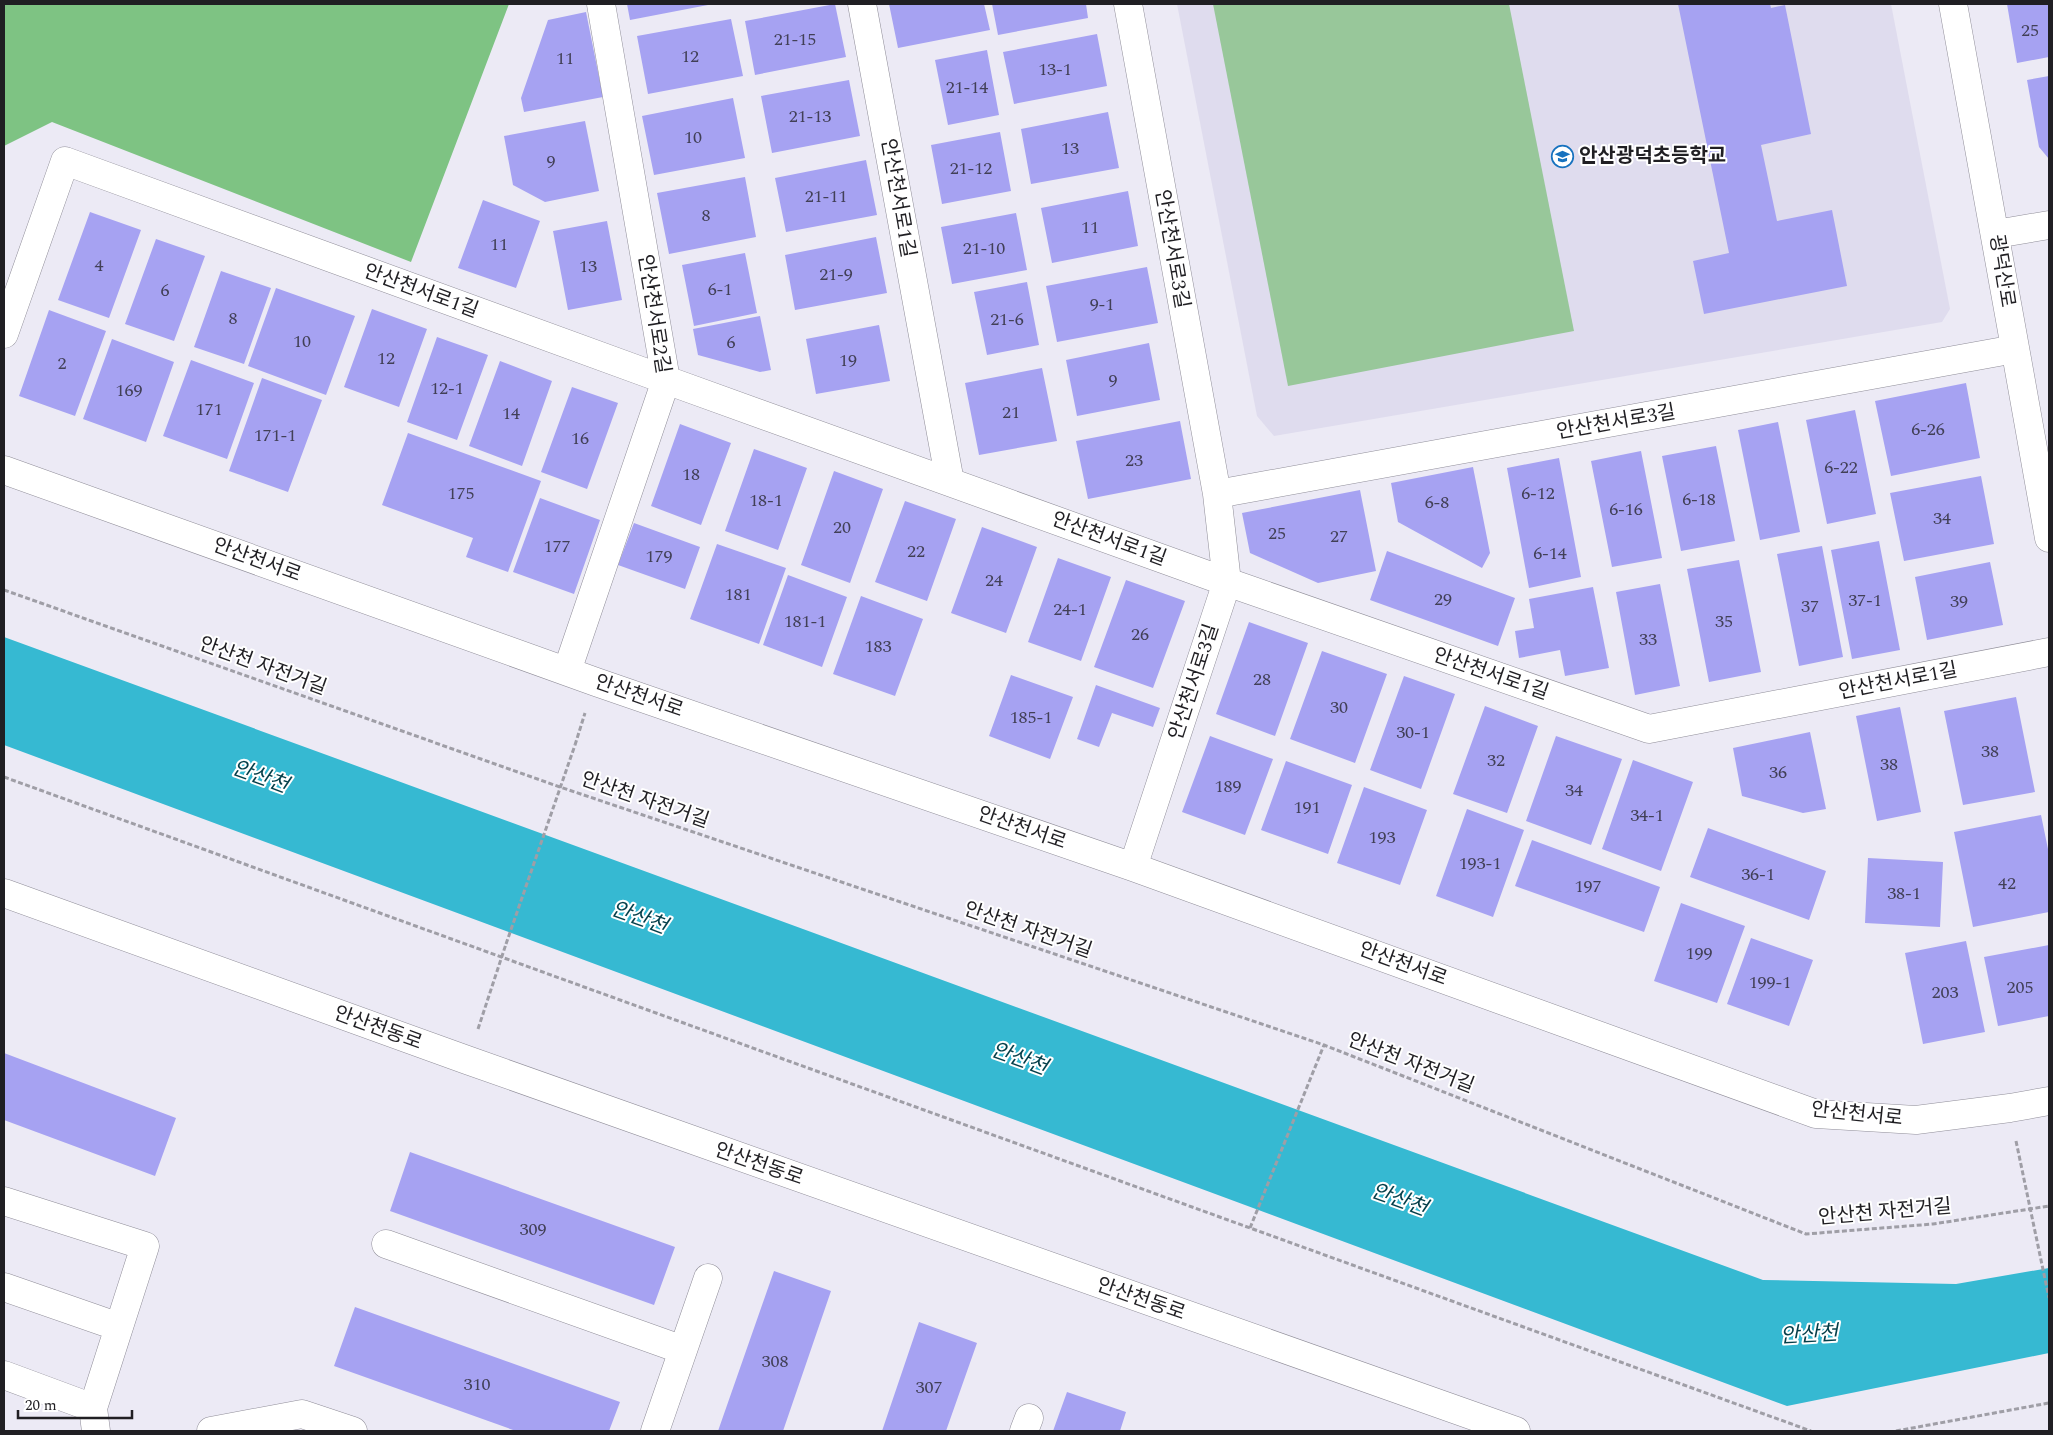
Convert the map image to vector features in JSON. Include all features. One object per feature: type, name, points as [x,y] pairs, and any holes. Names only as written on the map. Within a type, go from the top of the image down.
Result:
[{"type":"street","name":"안산천서로2길","points":[[567,671],[666,380],[602,4]]},
{"type":"street","name":"안산천서로1길","points":[[862,4],[950,482]]},
{"type":"street","name":"안산천서로3길","points":[[1128,4],[1217,494],[1227,582],[1133,867]]},
{"type":"street","name":"광덕산로","points":[[1952,4],[1996,234],[2014,349],[2049,538]]},
{"type":"street","name":"안산천서로1길","points":[[4,334],[65,161],[1227,582],[1649,729],[2049,652]]},
{"type":"street","points":[[1996,234],[2049,225]]},
{"type":"street","name":"안산천서로3길","points":[[1217,494],[2014,349]]},
{"type":"street","name":"안산천서로","points":[[4,470],[567,671],[1133,867],[1816,1114],[1916,1120],[2049,1101]]},
{"type":"street","name":"안산천동로","points":[[4,893],[467,1060],[1516,1431]]},
{"type":"street","points":[[4,1201],[145,1246],[119,1327],[94,1419],[4,1375]]},
{"type":"street","points":[[386,1244],[683,1350]]},
{"type":"street","points":[[655,1431],[708,1278]]},
{"type":"street","points":[[4,1287],[119,1327]]},
{"type":"street","points":[[210,1431],[302,1414],[353,1431]]},
{"type":"path","name":"안산천 자전거길","points":[[4,590],[560,787],[1324,1045],[1806,1234],[1933,1224],[2049,1206]]},
{"type":"path","points":[[467,1060],[574,745]]},
{"type":"path","points":[[4,777],[1811,1431]]},
{"type":"path","points":[[1250,1228],[1324,1045]]},
{"type":"path","points":[[2010,1108],[2049,1298]]},
{"type":"path","points":[[1896,1431],[2049,1403]]},
{"type":"shaded area","name":"안산광덕초등학교","points":[[1177,4],[1891,4],[1950,309],[1942,322],[1274,436],[1257,416]]},
{"type":"green space","points":[[4,4],[509,4],[411,262],[52,122],[4,146]]},
{"type":"green space","points":[[1213,4],[1509,4],[1574,331],[1288,386]]},
{"type":"water","name":"안산천","points":[[4,637],[1763,1280],[1956,1284],[2049,1268],[2049,1353],[1787,1406],[4,745]]},
{"type":"building","points":[[627,4],[707,4],[708,5],[630,20]]},
{"type":"building","points":[[835,4],[846,57],[755,75],[745,21]]},
{"type":"building","points":[[889,4],[984,4],[990,30],[898,48]]},
{"type":"building","points":[[992,4],[1086,4],[1088,18],[998,35]]},
{"type":"building","points":[[1678,4],[1770,4],[1771,8],[1785,5],[1811,134],[1761,145],[1777,221],[1832,210],[1847,286],[1704,314],[1693,261],[1729,253]]},
{"type":"building","points":[[2007,4],[2049,4],[2049,57],[2017,63]]},
{"type":"building","points":[[586,12],[603,97],[524,112],[521,98],[548,20]]},
{"type":"building","points":[[731,19],[743,76],[648,94],[637,36]]},
{"type":"building","points":[[1097,34],[1107,86],[1014,104],[1003,52]]},
{"type":"building","points":[[987,50],[999,115],[948,125],[935,60]]},
{"type":"building","points":[[2049,76],[2049,159],[2039,147],[2027,80]]},
{"type":"building","points":[[849,80],[860,136],[772,153],[761,96]]},
{"type":"building","points":[[733,98],[745,158],[654,175],[642,116]]},
{"type":"building","points":[[1108,112],[1119,168],[1031,184],[1021,129]]},
{"type":"building","points":[[585,121],[599,191],[545,202],[513,185],[504,136]]},
{"type":"building","points":[[1000,132],[1011,191],[942,204],[931,145]]},
{"type":"building","points":[[866,160],[877,215],[786,232],[775,178]]},
{"type":"building","points":[[745,177],[756,237],[669,254],[657,193]]},
{"type":"building","points":[[1128,191],[1138,246],[1052,263],[1041,208]]},
{"type":"building","points":[[483,200],[540,221],[516,288],[458,268]]},
{"type":"building","points":[[90,212],[141,230],[109,318],[58,300]]},
{"type":"building","points":[[1016,213],[1027,270],[952,284],[941,227]]},
{"type":"building","points":[[607,221],[622,300],[568,310],[553,231]]},
{"type":"building","points":[[876,237],[887,293],[795,310],[785,255]]},
{"type":"building","points":[[156,239],[205,256],[174,341],[125,324]]},
{"type":"building","points":[[745,253],[757,313],[694,326],[682,265]]},
{"type":"building","points":[[1147,267],[1158,323],[1057,342],[1046,286]]},
{"type":"building","points":[[221,271],[271,288],[244,364],[194,347]]},
{"type":"building","points":[[1027,282],[1039,345],[987,355],[974,292]]},
{"type":"building","points":[[276,288],[355,316],[326,395],[248,366]]},
{"type":"building","points":[[372,309],[427,329],[399,407],[344,387]]},
{"type":"building","points":[[49,310],[106,331],[75,416],[19,396]]},
{"type":"building","points":[[760,316],[771,370],[760,372],[698,355],[693,329]]},
{"type":"building","points":[[879,325],[890,381],[816,394],[806,339]]},
{"type":"building","points":[[437,337],[488,355],[457,440],[407,422]]},
{"type":"building","points":[[112,339],[174,362],[146,442],[83,419]]},
{"type":"building","points":[[1149,343],[1160,400],[1077,416],[1066,360]]},
{"type":"building","points":[[191,360],[254,383],[227,459],[163,436]]},
{"type":"building","points":[[500,361],[552,381],[522,466],[469,446]]},
{"type":"building","points":[[1042,368],[1057,441],[979,455],[965,383]]},
{"type":"building","points":[[262,378],[322,400],[288,492],[229,471]]},
{"type":"building","points":[[1966,383],[1980,458],[1891,476],[1875,401]]},
{"type":"building","points":[[572,387],[618,403],[587,489],[541,472]]},
{"type":"building","points":[[1855,410],[1876,514],[1827,524],[1806,420]]},
{"type":"building","points":[[1180,421],[1191,479],[1088,499],[1076,441]]},
{"type":"building","points":[[1778,422],[1800,532],[1760,540],[1738,430]]},
{"type":"building","points":[[680,424],[731,443],[701,525],[651,506]]},
{"type":"building","points":[[408,433],[541,481],[508,572],[466,557],[473,538],[382,505]]},
{"type":"building","points":[[1716,446],[1735,541],[1681,551],[1662,456]]},
{"type":"building","points":[[754,449],[807,468],[778,550],[725,531]]},
{"type":"building","points":[[1641,451],[1662,558],[1612,567],[1591,461]]},
{"type":"building","points":[[1559,458],[1581,577],[1529,588],[1507,468]]},
{"type":"building","points":[[1473,467],[1490,553],[1482,568],[1398,522],[1391,483]]},
{"type":"building","points":[[834,471],[883,489],[850,583],[801,565]]},
{"type":"building","points":[[1981,476],[1994,544],[1904,561],[1890,493]]},
{"type":"building","points":[[1360,490],[1376,571],[1318,583],[1250,553],[1242,513]]},
{"type":"building","points":[[540,498],[600,520],[574,594],[513,572]]},
{"type":"building","points":[[905,501],[956,519],[927,601],[875,582]]},
{"type":"building","points":[[634,523],[700,547],[685,589],[618,565]]},
{"type":"building","points":[[982,527],[1037,547],[1006,633],[951,613]]},
{"type":"building","points":[[1879,541],[1900,650],[1852,659],[1831,550]]},
{"type":"building","points":[[717,544],[786,568],[759,644],[690,619]]},
{"type":"building","points":[[1822,546],[1843,657],[1799,666],[1777,554]]},
{"type":"building","points":[[1387,551],[1515,598],[1498,646],[1370,600]]},
{"type":"building","points":[[1058,558],[1111,577],[1081,661],[1028,642]]},
{"type":"building","points":[[1739,560],[1761,672],[1709,682],[1687,569]]},
{"type":"building","points":[[1990,562],[2003,625],[1927,640],[1915,577]]},
{"type":"building","points":[[788,575],[847,597],[822,667],[763,645]]},
{"type":"building","points":[[1126,580],[1185,601],[1153,688],[1094,667]]},
{"type":"building","points":[[1660,584],[1680,686],[1635,695],[1616,592]]},
{"type":"building","points":[[1593,587],[1609,668],[1565,676],[1560,650],[1519,658],[1515,631],[1534,628],[1529,599]]},
{"type":"building","points":[[861,596],[923,619],[895,696],[833,674]]},
{"type":"building","points":[[1249,622],[1308,643],[1275,736],[1216,714]]},
{"type":"building","points":[[1322,651],[1387,674],[1355,763],[1290,739]]},
{"type":"building","points":[[1011,675],[1073,697],[1050,759],[989,736]]},
{"type":"building","points":[[1404,676],[1455,694],[1421,789],[1370,770]]},
{"type":"building","points":[[1096,685],[1160,708],[1153,727],[1112,713],[1099,747],[1077,739]]},
{"type":"building","points":[[2016,697],[2035,792],[1963,805],[1944,711]]},
{"type":"building","points":[[1485,706],[1538,726],[1507,813],[1453,794]]},
{"type":"building","points":[[1900,707],[1921,812],[1877,821],[1856,716]]},
{"type":"building","points":[[1810,732],[1826,809],[1803,813],[1742,796],[1733,748]]},
{"type":"building","points":[[1210,736],[1273,759],[1245,835],[1182,812]]},
{"type":"building","points":[[1556,736],[1622,759],[1591,845],[1526,821]]},
{"type":"building","points":[[1633,760],[1693,782],[1661,871],[1602,849]]},
{"type":"building","points":[[1286,761],[1352,785],[1328,854],[1261,830]]},
{"type":"building","points":[[1364,787],[1427,810],[1400,885],[1337,863]]},
{"type":"building","points":[[1467,809],[1524,830],[1493,917],[1436,896]]},
{"type":"building","points":[[2041,815],[2049,854],[2049,912],[1973,927],[1954,832]]},
{"type":"building","points":[[1708,828],[1826,871],[1809,920],[1690,877]]},
{"type":"building","points":[[1532,840],[1660,887],[1644,932],[1515,886]]},
{"type":"building","points":[[1868,858],[1943,862],[1940,927],[1865,923]]},
{"type":"building","points":[[1681,903],[1745,926],[1717,1003],[1654,981]]},
{"type":"building","points":[[1751,938],[1813,960],[1789,1026],[1727,1004]]},
{"type":"building","points":[[1966,941],[1985,1032],[1923,1044],[1905,953]]},
{"type":"building","points":[[2049,945],[2049,1016],[1998,1026],[1984,957]]},
{"type":"building","points":[[4,1053],[176,1118],[155,1176],[4,1120]]},
{"type":"building","points":[[410,1152],[675,1247],[654,1305],[390,1211]]},
{"type":"building","points":[[774,1271],[831,1291],[783,1431],[718,1431]]},
{"type":"building","points":[[355,1307],[620,1402],[609,1431],[516,1431],[334,1366]]},
{"type":"building","points":[[919,1322],[977,1343],[946,1431],[882,1431]]},
{"type":"building","points":[[1067,1392],[1126,1412],[1120,1431],[1053,1431]]},
{"type":"place","name":"안산광덕초등학교","points":[[1563,156]]}]
